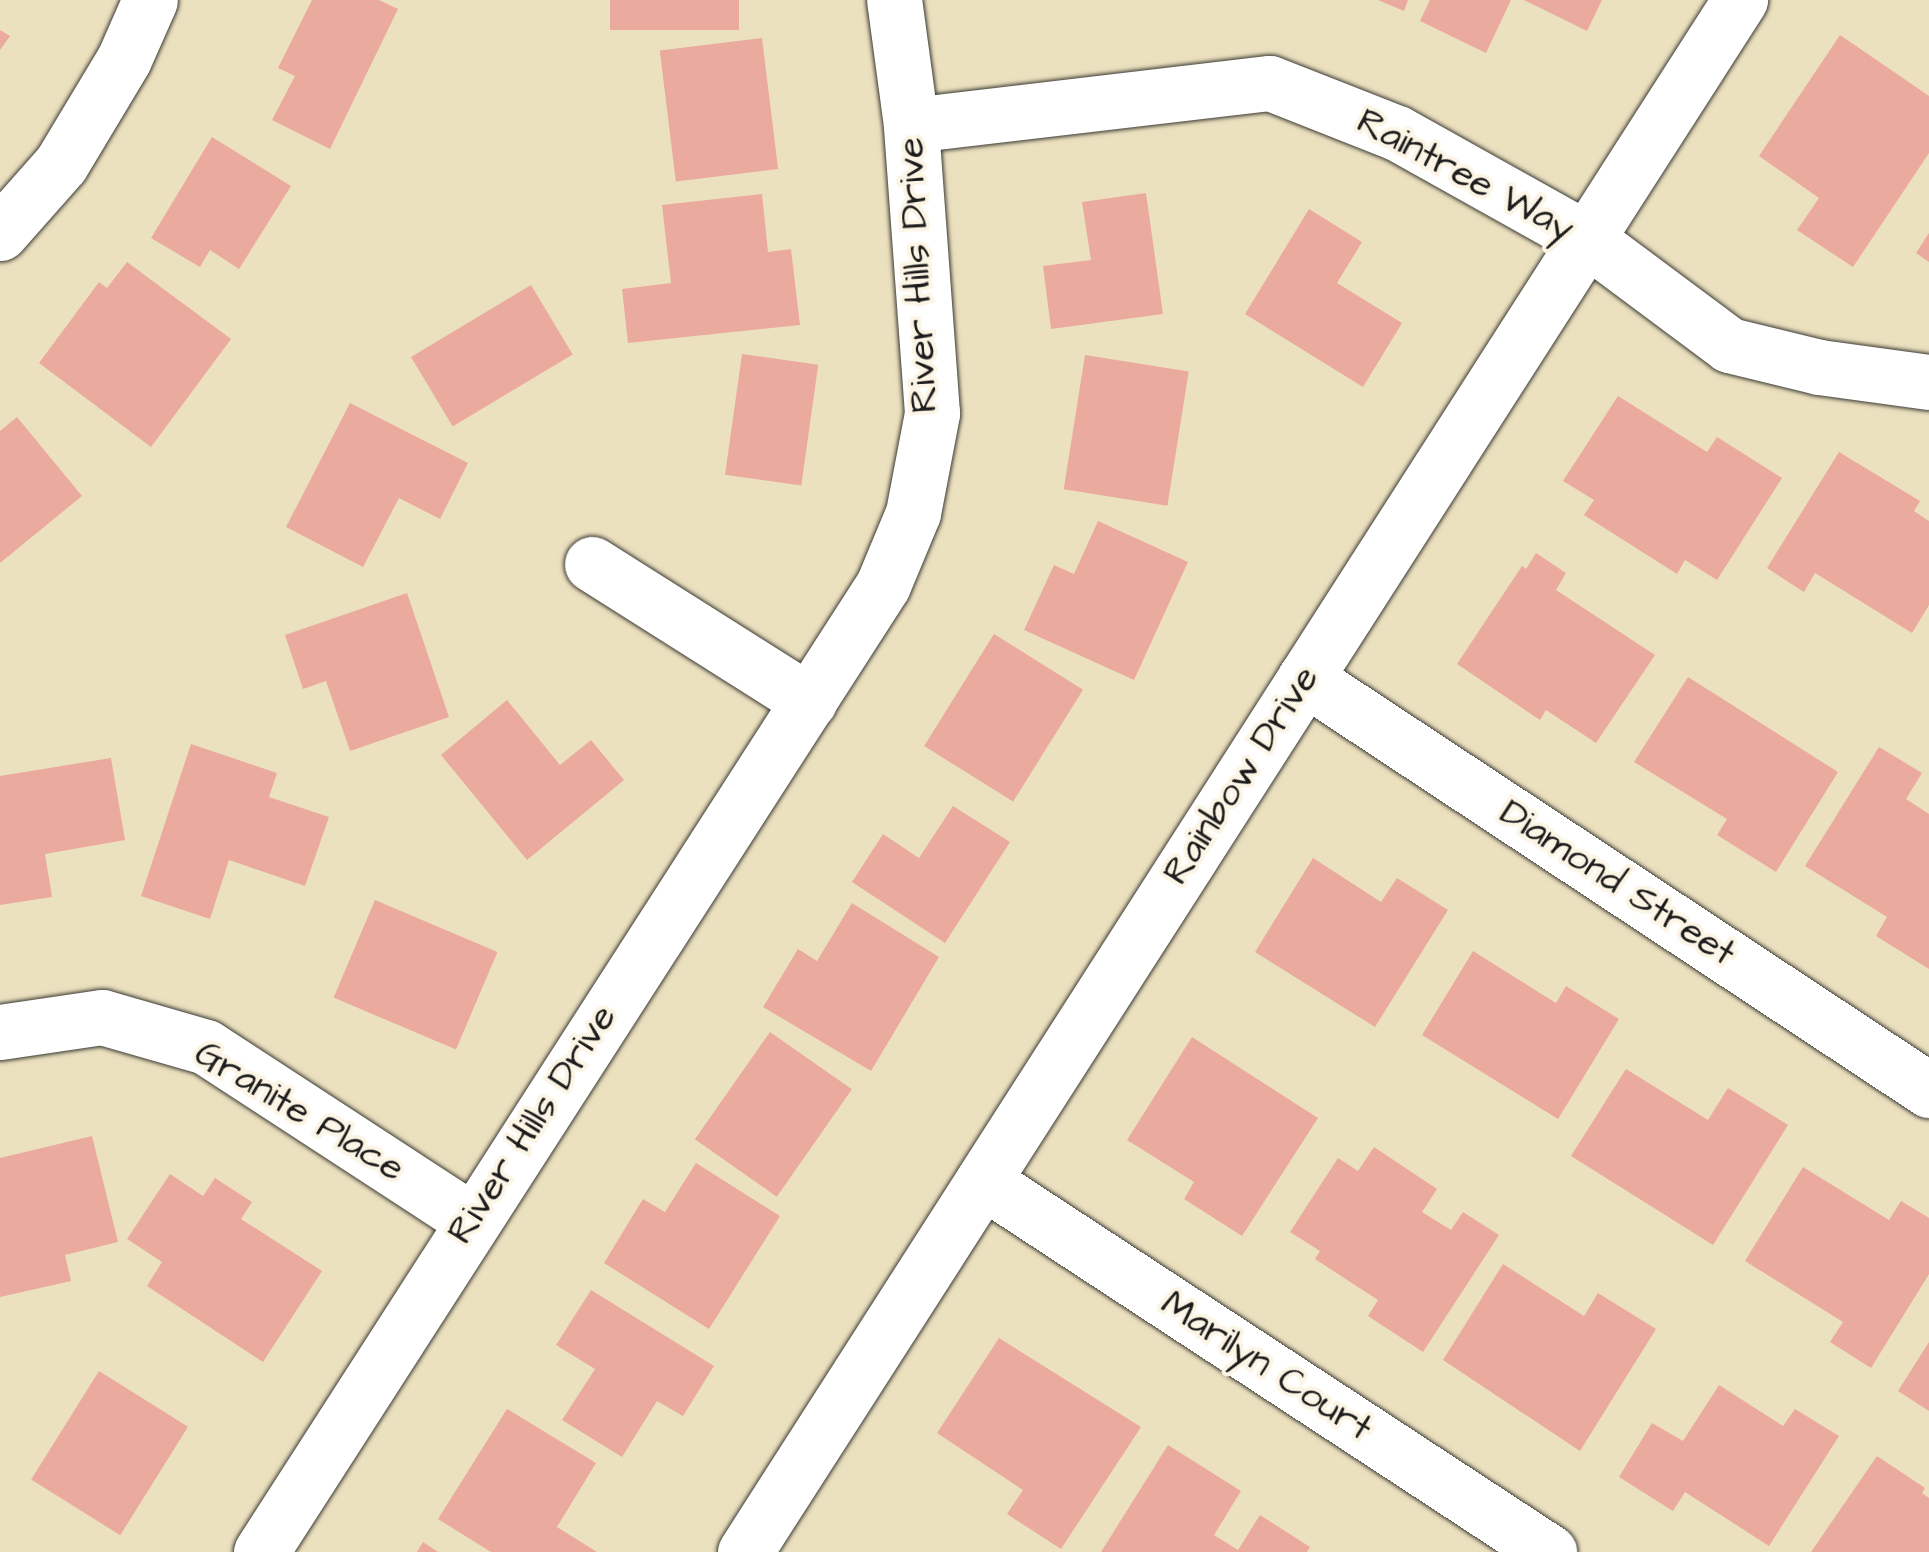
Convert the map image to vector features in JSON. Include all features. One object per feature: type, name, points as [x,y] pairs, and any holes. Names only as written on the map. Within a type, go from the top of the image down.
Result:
[{"type":"street","points":[[0,232],[61,164],[124,58],[150,0]]},
{"type":"street","name":"River Hills Drive","points":[[261,1552],[883,584],[913,513],[932,413],[911,125],[894,0]]},
{"type":"street","name":"Rainbow Drive","points":[[745,1552],[1740,0]]},
{"type":"street","name":"Raintree Way","points":[[911,125],[1270,83],[1398,133],[1587,239],[1729,345],[1818,367],[1929,382]]},
{"type":"street","points":[[592,564],[809,701]]},
{"type":"street","name":"Diamond Street","points":[[1305,678],[1929,1090]]},
{"type":"street","name":"Granite Place","points":[[0,1032],[102,1018],[206,1047],[471,1220]]},
{"type":"street","name":"Marilyn Court","points":[[983,1182],[1548,1552]]},
{"type":"building","points":[[312,0],[379,0],[398,9],[330,149],[272,120],[295,76],[278,68]]},
{"type":"building","points":[[610,0],[739,0],[739,30],[610,30]]},
{"type":"building","points":[[1378,0],[1408,0],[1404,11]]},
{"type":"building","points":[[1430,0],[1511,0],[1486,53],[1420,21]]},
{"type":"building","points":[[1524,0],[1602,0],[1587,31]]},
{"type":"building","points":[[0,30],[10,36],[0,50]]},
{"type":"building","points":[[1840,35],[1929,96],[1929,153],[1853,267],[1797,230],[1819,198],[1759,156]]},
{"type":"building","points":[[762,38],[778,169],[676,182],[660,51]]},
{"type":"building","points":[[212,137],[291,186],[239,269],[210,250],[200,267],[151,238]]},
{"type":"building","points":[[1146,193],[1163,314],[1051,329],[1043,266],[1091,260],[1082,202]]},
{"type":"building","points":[[762,194],[768,252],[791,249],[800,325],[628,343],[622,289],[671,283],[662,205]]},
{"type":"building","points":[[1309,209],[1362,242],[1337,283],[1402,323],[1363,387],[1245,314]]},
{"type":"building","points":[[1929,233],[1929,262],[1916,253]]},
{"type":"building","points":[[127,262],[231,339],[151,447],[39,363],[99,282],[107,288]]},
{"type":"building","points":[[531,285],[573,354],[453,427],[411,357]]},
{"type":"building","points":[[742,354],[818,365],[801,486],[725,475]]},
{"type":"building","points":[[1085,355],[1189,371],[1167,506],[1064,489]]},
{"type":"building","points":[[1618,396],[1707,452],[1717,437],[1782,478],[1717,580],[1685,560],[1677,574],[1584,515],[1594,500],[1563,481]]},
{"type":"building","points":[[350,403],[468,463],[440,519],[399,498],[363,567],[286,527]]},
{"type":"building","points":[[17,417],[82,496],[0,563],[0,431]]},
{"type":"building","points":[[1839,452],[1920,501],[1914,511],[1929,521],[1929,605],[1912,633],[1815,573],[1804,592],[1767,568]]},
{"type":"building","points":[[1098,521],[1188,562],[1134,680],[1024,630],[1054,565],[1074,574]]},
{"type":"building","points":[[1536,553],[1566,573],[1556,590],[1655,655],[1596,743],[1546,710],[1540,720],[1457,664],[1522,566],[1526,569]]},
{"type":"building","points":[[407,593],[449,717],[350,751],[326,681],[303,689],[285,635]]},
{"type":"building","points":[[994,634],[1083,690],[1013,802],[924,746]]},
{"type":"building","points":[[1688,677],[1838,772],[1776,872],[1717,835],[1727,819],[1634,762]]},
{"type":"building","points":[[507,700],[560,765],[591,740],[624,780],[527,860],[441,755]]},
{"type":"building","points":[[191,744],[277,773],[269,797],[329,817],[305,886],[229,860],[210,919],[141,896]]},
{"type":"building","points":[[1879,747],[1922,773],[1906,799],[1929,814],[1929,969],[1876,936],[1887,917],[1805,866]]},
{"type":"building","points":[[111,758],[125,840],[45,854],[52,897],[0,905],[0,776]]},
{"type":"building","points":[[953,806],[1010,842],[945,943],[852,882],[883,834],[919,858]]},
{"type":"building","points":[[1313,858],[1381,902],[1397,878],[1448,910],[1375,1027],[1255,952]]},
{"type":"building","points":[[375,900],[497,952],[456,1050],[334,998]]},
{"type":"building","points":[[852,903],[939,957],[871,1071],[763,1007],[798,949],[817,961]]},
{"type":"building","points":[[1473,951],[1556,1003],[1566,986],[1619,1019],[1558,1119],[1422,1035]]},
{"type":"building","points":[[770,1032],[852,1089],[777,1197],[695,1139]]},
{"type":"building","points":[[1192,1037],[1318,1118],[1242,1236],[1184,1199],[1194,1182],[1127,1140]]},
{"type":"building","points":[[1626,1069],[1708,1120],[1728,1088],[1788,1125],[1713,1245],[1571,1156]]},
{"type":"building","points":[[92,1136],[118,1242],[65,1255],[71,1281],[0,1297],[0,1158]]},
{"type":"building","points":[[1374,1147],[1437,1189],[1422,1212],[1451,1230],[1463,1212],[1499,1235],[1423,1352],[1368,1316],[1378,1300],[1315,1259],[1320,1251],[1290,1232],[1338,1158],[1358,1171]]},
{"type":"building","points":[[696,1163],[780,1216],[709,1329],[604,1263],[643,1199],[665,1212]]},
{"type":"building","points":[[1803,1167],[1889,1220],[1901,1201],[1929,1218],[1929,1274],[1871,1368],[1830,1342],[1843,1322],[1745,1261]]},
{"type":"building","points":[[170,1174],[203,1196],[215,1178],[252,1202],[241,1219],[322,1271],[263,1362],[147,1286],[162,1262],[127,1239]]},
{"type":"building","points":[[1503,1264],[1584,1316],[1598,1293],[1656,1329],[1580,1451],[1443,1360]]},
{"type":"building","points":[[591,1290],[714,1366],[683,1416],[657,1401],[622,1457],[562,1420],[595,1369],[556,1345]]},
{"type":"building","points":[[999,1338],[1141,1427],[1061,1549],[1007,1514],[1023,1490],[937,1433]]},
{"type":"building","points":[[1929,1342],[1929,1411],[1898,1391]]},
{"type":"building","points":[[99,1371],[188,1427],[120,1535],[31,1480]]},
{"type":"building","points":[[1719,1385],[1783,1426],[1795,1409],[1839,1436],[1769,1546],[1685,1492],[1673,1511],[1619,1477],[1652,1423],[1683,1441]]},
{"type":"building","points":[[507,1409],[596,1463],[557,1527],[597,1552],[491,1552],[438,1519]]},
{"type":"building","points":[[1168,1445],[1241,1491],[1214,1535],[1238,1550],[1260,1515],[1310,1547],[1307,1552],[1101,1552]]},
{"type":"building","points":[[1877,1456],[1925,1488],[1922,1493],[1929,1498],[1929,1552],[1811,1552]]},
{"type":"building","points":[[423,1542],[438,1552],[417,1552]]}]
